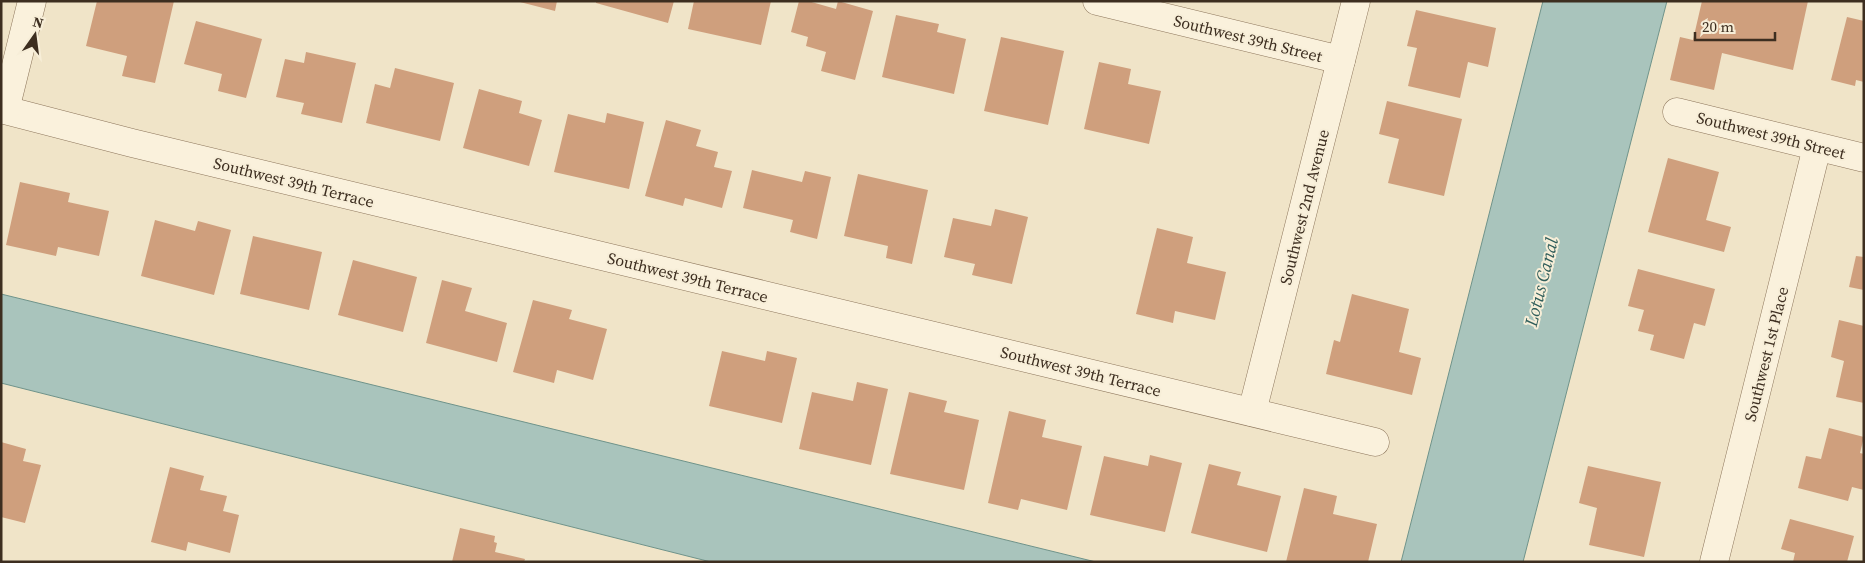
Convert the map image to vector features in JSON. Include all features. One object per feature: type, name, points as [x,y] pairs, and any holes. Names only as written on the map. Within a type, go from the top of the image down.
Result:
[{"type":"street","points":[[3,109],[32,1]]},
{"type":"street","name":"Southwest 39th Street","points":[[1096,1],[1341,60]]},
{"type":"street","name":"Southwest 2nd Avenue","points":[[1252,412],[1356,1]]},
{"type":"street","name":"Southwest 39th Terrace","points":[[3,109],[142,146],[1374,442]]},
{"type":"street","name":"Southwest 39th Street","points":[[1678,112],[1864,158]]},
{"type":"street","name":"Southwest 1st Place","points":[[1714,562],[1818,147]]},
{"type":"water","name":"Lotus Canal","points":[[1543,1],[1667,1],[1523,562],[1401,562]]},
{"type":"water","points":[[1,294],[1096,562],[711,562],[1,383]]},
{"type":"building","points":[[97,1],[174,1],[155,83],[122,76],[127,56],[86,46]]},
{"type":"building","points":[[516,1],[557,1],[555,11]]},
{"type":"building","points":[[596,1],[674,1],[668,23],[596,3]]},
{"type":"building","points":[[694,1],[771,1],[761,45],[688,29]]},
{"type":"building","points":[[799,1],[808,1],[836,9],[838,1],[873,11],[855,80],[821,71],[826,52],[806,46],[808,37],[791,32]]},
{"type":"building","points":[[1702,1],[1808,1],[1793,70],[1722,53],[1714,90],[1670,80],[1680,37],[1693,40]]},
{"type":"building","points":[[1416,10],[1496,28],[1488,67],[1468,62],[1460,98],[1408,86],[1417,48],[1407,46]]},
{"type":"building","points":[[896,15],[939,24],[937,32],[966,39],[954,94],[882,77]]},
{"type":"building","points":[[1847,17],[1864,21],[1864,82],[1856,80],[1855,86],[1831,80]]},
{"type":"building","points":[[196,21],[262,39],[246,98],[218,91],[222,74],[184,64]]},
{"type":"building","points":[[1001,37],[1064,51],[1048,125],[984,111]]},
{"type":"building","points":[[306,52],[356,63],[342,123],[301,114],[304,103],[276,97],[285,59],[304,63]]},
{"type":"building","points":[[1099,62],[1131,69],[1128,84],[1161,91],[1149,144],[1084,129]]},
{"type":"building","points":[[395,68],[454,83],[440,141],[366,123],[375,84],[390,88]]},
{"type":"building","points":[[479,89],[522,101],[519,113],[542,120],[529,166],[463,148]]},
{"type":"building","points":[[1387,101],[1462,119],[1444,196],[1388,183],[1399,139],[1379,134]]},
{"type":"building","points":[[607,113],[644,122],[629,189],[554,172],[568,114],[605,123]]},
{"type":"building","points":[[666,120],[701,130],[696,146],[718,152],[714,167],[732,171],[722,208],[685,198],[683,206],[645,196]]},
{"type":"building","points":[[1668,158],[1719,172],[1706,220],[1731,227],[1724,252],[1648,232]]},
{"type":"building","points":[[752,170],[802,182],[805,171],[831,177],[817,239],[790,232],[793,220],[743,208]]},
{"type":"building","points":[[858,174],[928,190],[912,264],[886,258],[888,246],[844,236]]},
{"type":"building","points":[[20,182],[70,193],[68,202],[109,211],[99,256],[58,247],[56,256],[6,245]]},
{"type":"building","points":[[995,209],[1028,217],[1012,284],[972,275],[975,264],[944,257],[953,218],[991,226]]},
{"type":"building","points":[[155,220],[195,231],[198,221],[231,230],[214,295],[141,276]]},
{"type":"building","points":[[1157,228],[1193,237],[1187,263],[1226,272],[1215,320],[1175,311],[1173,323],[1136,314]]},
{"type":"building","points":[[253,236],[322,252],[309,310],[240,294]]},
{"type":"building","points":[[1856,256],[1864,257],[1864,290],[1849,287]]},
{"type":"building","points":[[353,260],[417,277],[403,332],[338,315]]},
{"type":"building","points":[[1638,269],[1715,289],[1705,326],[1694,323],[1684,359],[1650,350],[1654,335],[1638,331],[1644,310],[1628,306]]},
{"type":"building","points":[[442,280],[472,288],[465,311],[507,323],[497,362],[426,343]]},
{"type":"building","points":[[1352,294],[1409,309],[1399,352],[1421,358],[1412,395],[1326,374],[1334,340],[1340,342]]},
{"type":"building","points":[[533,300],[572,310],[569,319],[607,329],[593,380],[557,370],[554,383],[513,372]]},
{"type":"building","points":[[1839,320],[1864,326],[1864,403],[1836,397],[1844,361],[1831,357]]},
{"type":"building","points":[[722,351],[765,361],[767,351],[797,358],[782,423],[709,406]]},
{"type":"building","points":[[857,382],[888,389],[871,465],[799,449],[812,392],[853,401]]},
{"type":"building","points":[[909,392],[947,401],[944,412],[979,420],[964,490],[890,474]]},
{"type":"building","points":[[1009,411],[1046,420],[1042,437],[1082,446],[1067,510],[1021,499],[1018,510],[988,503]]},
{"type":"building","points":[[1829,428],[1864,437],[1860,453],[1864,454],[1864,490],[1852,487],[1848,501],[1798,488],[1806,456],[1821,459]]},
{"type":"building","points":[[1,442],[26,449],[23,461],[41,465],[25,523],[1,517]]},
{"type":"building","points":[[1150,455],[1182,463],[1165,532],[1090,515],[1104,456],[1148,466]]},
{"type":"building","points":[[1209,464],[1241,472],[1237,485],[1281,496],[1267,552],[1191,533]]},
{"type":"building","points":[[1588,466],[1661,482],[1644,557],[1589,545],[1597,508],[1579,503]]},
{"type":"building","points":[[170,467],[204,476],[200,490],[227,496],[223,511],[239,515],[230,553],[188,542],[186,551],[151,542]]},
{"type":"building","points":[[1304,488],[1337,496],[1333,514],[1377,524],[1368,562],[1286,562]]},
{"type":"building","points":[[1790,519],[1854,536],[1847,562],[1793,562],[1795,553],[1781,549]]},
{"type":"building","points":[[460,528],[495,536],[494,542],[497,543],[495,552],[525,559],[524,562],[452,562]]}]
